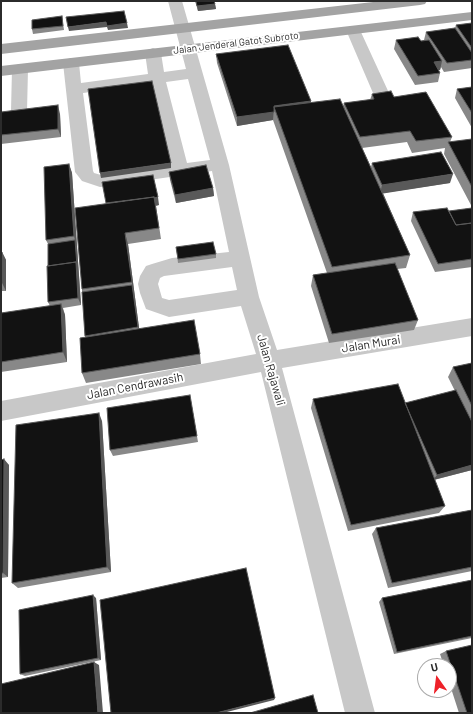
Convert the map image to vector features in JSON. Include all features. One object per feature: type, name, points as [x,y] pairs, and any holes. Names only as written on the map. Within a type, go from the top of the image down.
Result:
[{"type":"main road","name":"Jalan Jenderal Gatot Subroto","points":[[1,49],[374,4],[420,1]]},
{"type":"main road","name":"Jalan Jenderal Gatot Subroto","points":[[1,71],[472,16]]},
{"type":"street","name":"Jalan Rajawali","points":[[175,1],[220,164],[249,297],[269,361],[360,713]]},
{"type":"street","points":[[353,30],[381,92]]},
{"type":"street","points":[[153,53],[157,78],[180,170]]},
{"type":"street","points":[[71,63],[84,172],[88,177],[100,181],[220,164]]},
{"type":"street","points":[[19,111],[20,69]]},
{"type":"street","points":[[74,88],[195,72]]},
{"type":"street","points":[[240,258],[172,266],[159,269],[153,272],[150,276],[148,284],[150,293],[153,303],[169,309],[249,297]]},
{"type":"street","name":"Jalan Murai","points":[[269,361],[470,333]]},
{"type":"street","name":"Jalan Cendrawasih","points":[[1,411],[269,361]]},
{"type":"building","points":[[196,1],[214,1],[215,4],[197,6]]},
{"type":"building","points":[[124,11],[127,23],[107,26],[106,22],[68,27],[66,17]]},
{"type":"building","points":[[62,16],[63,26],[32,29],[32,20]]},
{"type":"building","points":[[472,23],[472,48],[456,25]]},
{"type":"building","points":[[455,28],[472,53],[472,60],[447,63],[426,32]]},
{"type":"building","points":[[418,37],[421,41],[429,40],[442,61],[434,62],[440,73],[418,76],[396,40]]},
{"type":"building","points":[[288,45],[311,101],[274,106],[274,112],[237,117],[216,54]]},
{"type":"building","points":[[152,81],[171,163],[100,173],[88,89]]},
{"type":"building","points":[[472,87],[472,113],[457,89]]},
{"type":"building","points":[[391,91],[394,97],[426,92],[452,137],[416,141],[410,131],[360,137],[344,103],[374,99],[372,94]]},
{"type":"building","points":[[340,99],[410,255],[332,267],[274,107]]},
{"type":"building","points":[[58,105],[58,129],[1,135],[1,112]]},
{"type":"building","points":[[472,139],[472,187],[448,142]]},
{"type":"building","points":[[441,152],[453,174],[382,185],[372,163]]},
{"type":"building","points":[[69,164],[74,236],[46,240],[44,167]]},
{"type":"building","points":[[206,165],[213,188],[175,195],[169,172]]},
{"type":"building","points":[[153,175],[158,197],[106,203],[102,182]]},
{"type":"building","points":[[154,197],[159,228],[125,233],[132,282],[82,289],[75,208]]},
{"type":"building","points":[[447,208],[456,225],[472,223],[472,259],[438,264],[413,212]]},
{"type":"building","points":[[472,208],[472,223],[456,225],[449,211]]},
{"type":"building","points":[[75,240],[77,266],[76,262],[48,266],[48,244]]},
{"type":"building","points":[[213,242],[216,254],[178,259],[176,247]]},
{"type":"building","points":[[2,252],[2,283],[1,283]]},
{"type":"building","points":[[76,262],[78,298],[48,302],[47,266]]},
{"type":"building","points":[[395,263],[418,320],[332,334],[313,275]]},
{"type":"building","points":[[132,285],[138,327],[85,336],[82,292]]},
{"type":"building","points":[[61,304],[63,352],[1,362],[1,313]]},
{"type":"building","points":[[194,320],[200,354],[82,373],[80,338]]},
{"type":"building","points":[[472,363],[472,406],[453,367]]},
{"type":"building","points":[[398,384],[445,506],[351,525],[313,399]]},
{"type":"building","points":[[456,390],[472,422],[472,465],[437,475],[405,403]]},
{"type":"building","points":[[190,395],[197,436],[110,450],[107,408]]},
{"type":"building","points":[[99,413],[107,567],[12,583],[16,425]]},
{"type":"building","points":[[4,459],[3,573],[1,573],[1,460]]},
{"type":"building","points":[[472,510],[472,567],[392,583],[376,528]]},
{"type":"building","points":[[246,568],[275,698],[216,713],[111,713],[100,600]]},
{"type":"building","points":[[472,580],[472,636],[397,652],[382,598]]},
{"type":"building","points":[[93,595],[98,658],[20,674],[19,610]]},
{"type":"building","points":[[472,645],[472,713],[467,713],[457,683],[457,658],[448,658],[446,651]]},
{"type":"building","points":[[94,662],[98,713],[1,713],[1,684]]},
{"type":"building","points":[[313,695],[318,713],[250,713]]}]
